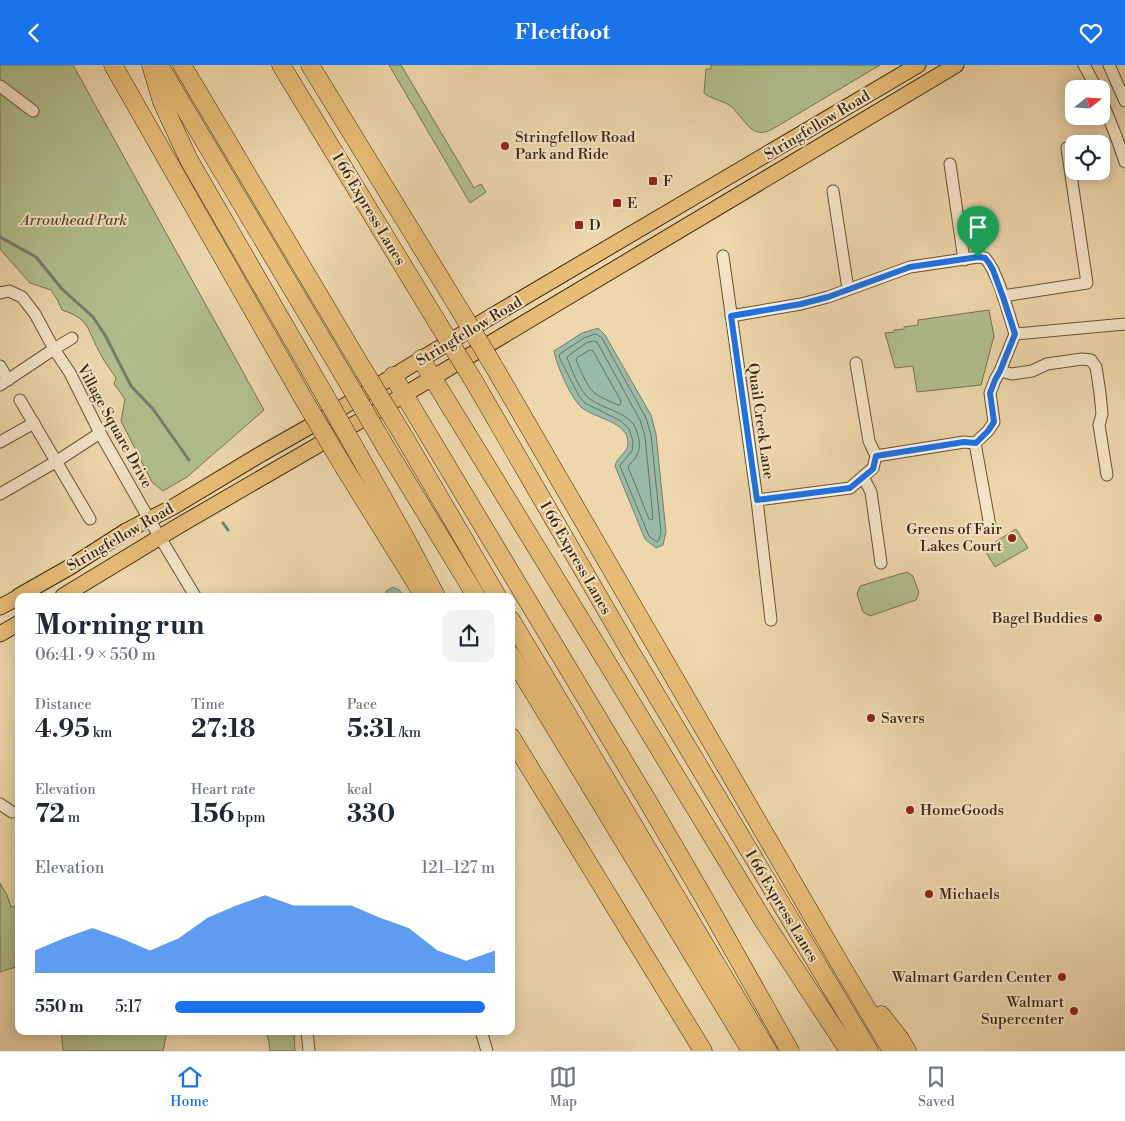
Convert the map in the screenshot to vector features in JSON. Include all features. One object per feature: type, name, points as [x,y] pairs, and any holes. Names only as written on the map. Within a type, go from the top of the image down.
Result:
[{"type":"highway","points":[[113,65],[307,405],[422,593]]},
{"type":"highway","points":[[150,65],[162,102],[188,160],[362,459],[434,593]]},
{"type":"highway","points":[[159,65],[474,593]]},
{"type":"highway","points":[[182,65],[495,593]]},
{"type":"highway","name":"I 66 Express Lanes","points":[[281,65],[472,378],[630,651],[869,1051]]},
{"type":"highway","points":[[310,65],[493,365],[892,1051]]},
{"type":"highway","points":[[421,359],[604,656],[762,920],[849,1051]]},
{"type":"highway","points":[[393,376],[647,800],[790,1051]]},
{"type":"highway","points":[[515,627],[768,1051]]},
{"type":"highway","points":[[515,662],[750,1051]]},
{"type":"highway","points":[[515,744],[703,1051]]},
{"type":"highway","points":[[839,962],[900,1039],[907,1051]]},
{"type":"main road","name":"Stringfellow Road","points":[[24,593],[149,519],[173,507],[918,65]]},
{"type":"main road","name":"Stringfellow Road","points":[[68,593],[180,525],[404,395],[956,65]]},
{"type":"main road","name":"Stringfellow Road","points":[[0,607],[15,598]]},
{"type":"main road","points":[[0,634],[15,625]]},
{"type":"street","points":[[1084,65],[1092,80]]},
{"type":"street","points":[[1109,65],[1125,101]]},
{"type":"street","points":[[0,86],[32,111]]},
{"type":"street","points":[[1110,121],[1125,162]]},
{"type":"street","points":[[950,164],[964,260]]},
{"type":"street","points":[[1003,297],[1086,283],[1072,180]]},
{"type":"street","points":[[833,191],[848,289]]},
{"type":"street","name":"Quail Creek Lane","points":[[723,256],[772,620]]},
{"type":"street","points":[[731,316],[801,304],[828,297],[910,267],[978,257],[985,258],[993,270],[1015,334],[990,393],[994,422],[976,443],[964,442],[876,456]]},
{"type":"street","name":"Village Square Drive","points":[[0,293],[9,291],[22,297],[35,314],[54,349],[70,373],[100,433],[193,593]]},
{"type":"street","points":[[1015,334],[1125,324]]},
{"type":"street","points":[[0,366],[4,383],[72,338]]},
{"type":"street","points":[[1000,371],[1012,374],[1032,371],[1047,364],[1082,359],[1091,360],[1096,367],[1100,393],[1102,414],[1099,425],[1107,475]]},
{"type":"street","points":[[757,500],[850,488],[873,469],[876,456],[869,441],[856,363]]},
{"type":"street","points":[[20,400],[90,519]]},
{"type":"street","points":[[0,442],[34,423]]},
{"type":"street","points":[[0,493],[57,461],[100,433]]},
{"type":"street","points":[[976,443],[990,526]]},
{"type":"street","points":[[863,477],[872,492],[880,563]]},
{"type":"street","points":[[0,804],[12,812]]},
{"type":"street","points":[[307,1035],[309,1051]]},
{"type":"street","points":[[482,1035],[487,1051]]},
{"type":"green space","name":"Arrowhead Park","points":[[0,65],[73,65],[264,410],[187,477],[163,491],[152,482],[121,421],[125,399],[114,384],[116,378],[103,358],[88,327],[79,318],[62,310],[51,290],[30,283],[0,249]]},
{"type":"green space","points":[[389,65],[401,65],[474,188],[481,184],[486,192],[470,203]]},
{"type":"green space","points":[[711,65],[880,65],[776,127],[766,132],[759,132],[754,131],[729,105],[704,93],[706,69],[711,69]]},
{"type":"green space","points":[[989,310],[994,336],[981,385],[917,392],[913,366],[895,368],[885,333],[918,325],[918,320]]},
{"type":"green space","name":"Greens of Fair Lakes Court","points":[[1016,529],[1028,548],[995,567],[984,549]]},
{"type":"green space","points":[[907,572],[913,576],[919,593],[916,600],[870,616],[863,612],[857,594],[860,586]]},
{"type":"green space","points":[[0,883],[11,907],[15,906],[15,967],[0,972]]},
{"type":"green space","points":[[61,1035],[166,1035],[163,1051],[63,1051]]},
{"type":"green space","points":[[267,1035],[294,1035],[295,1051],[270,1051]]},
{"type":"water","points":[[598,328],[605,335],[651,415],[656,434],[666,532],[663,545],[656,548],[645,539],[615,466],[628,446],[627,436],[617,425],[587,411],[577,403],[555,357],[554,351],[582,333]]},
{"type":"water","points":[[393,587],[402,593],[386,593],[386,591]]},
{"type":"waterway","points":[[0,237],[36,257],[62,289],[93,317],[105,335],[131,386],[153,409],[189,460]]},
{"type":"waterway","points":[[223,523],[228,530]]},
{"type":"place","name":"Stringfellow Road Park and Ride","points":[[505,146]]},
{"type":"place","name":"F","points":[[653,181]]},
{"type":"place","name":"E","points":[[617,203]]},
{"type":"place","name":"D","points":[[579,225]]},
{"type":"place","name":"Greens of Fair Lakes Court","points":[[1012,538]]},
{"type":"place","name":"Bagel Buddies","points":[[1098,618]]},
{"type":"place","name":"Savers","points":[[871,718]]},
{"type":"place","name":"HomeGoods","points":[[910,810]]},
{"type":"place","name":"Michaels","points":[[929,894]]},
{"type":"place","name":"Walmart Garden Center","points":[[1062,977]]},
{"type":"place","name":"Walmart Supercenter","points":[[1074,1011]]},
{"type":"route","points":[[978,257],[985,258],[993,270],[1015,334],[990,393],[994,422],[988,431],[976,443],[964,442],[876,456],[873,469],[850,488],[757,500],[731,316],[801,304],[828,297],[910,267],[978,257]]}]
